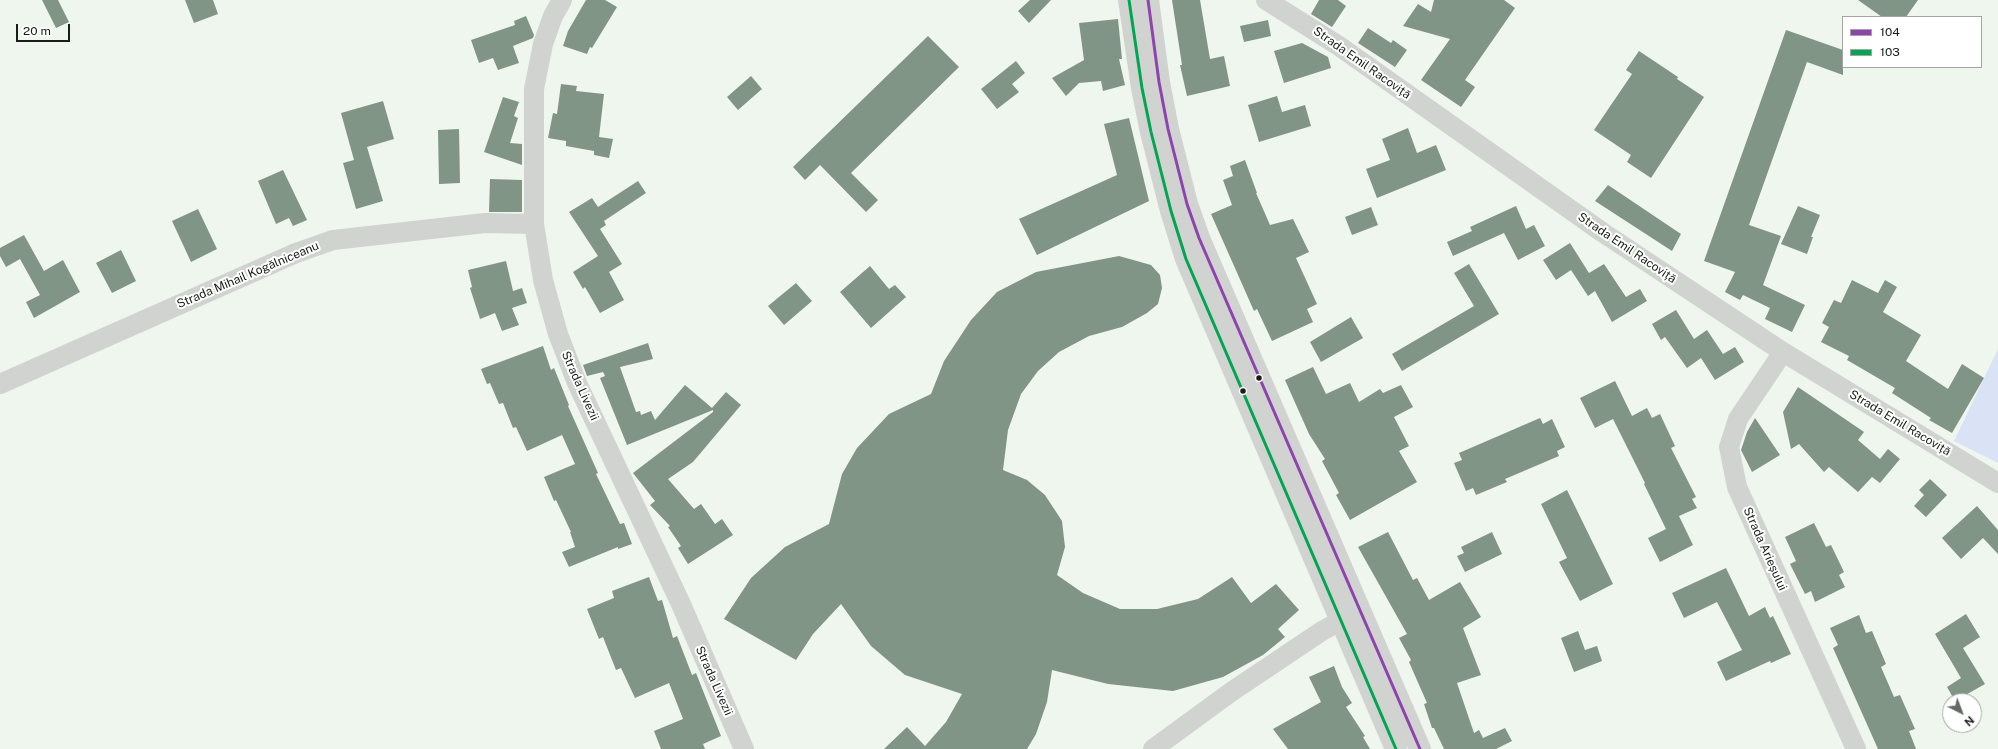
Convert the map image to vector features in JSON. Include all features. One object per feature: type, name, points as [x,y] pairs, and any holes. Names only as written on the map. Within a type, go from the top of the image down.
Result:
[{"type":"main road","points":[[1129,0],[1142,88],[1151,132],[1171,212],[1184,253],[1196,286],[1396,749]]},
{"type":"main road","points":[[1148,0],[1159,82],[1168,129],[1187,204],[1199,238],[1359,611],[1420,749]]},
{"type":"street","name":"Strada Livezii","points":[[562,0],[553,16],[543,44],[534,89],[534,224],[543,280],[558,334],[571,369],[680,602],[744,749]]},
{"type":"street","name":"Strada Emil Racoviță","points":[[1266,0],[1339,46],[1602,232],[1783,352],[1998,483]]},
{"type":"street","name":"Strada Mihail Kogălniceanu","points":[[0,384],[296,253],[333,240],[485,224],[534,224]]},
{"type":"street","name":"Strada Arieșului","points":[[1783,352],[1738,419],[1728,447],[1737,487],[1856,749]]},
{"type":"street","points":[[1153,749],[1231,692],[1340,621],[1359,611]]},
{"type":"shaded area","points":[[1998,349],[1998,463],[1954,441]]},
{"type":"building","points":[[42,0],[58,0],[69,22],[56,28]]},
{"type":"building","points":[[185,0],[213,0],[218,14],[194,23]]},
{"type":"building","points":[[586,0],[605,0],[617,7],[592,48],[590,47],[587,54],[563,46],[568,31]]},
{"type":"building","points":[[1030,0],[1051,0],[1029,23],[1018,11]]},
{"type":"building","points":[[1172,0],[1200,0],[1210,59],[1224,56],[1230,86],[1187,96],[1180,65],[1182,65]]},
{"type":"building","points":[[1319,0],[1338,0],[1346,6],[1332,27],[1311,14]]},
{"type":"building","points":[[1434,0],[1504,0],[1515,8],[1465,80],[1475,87],[1461,107],[1421,80],[1450,39],[1403,26],[1418,4],[1431,12]]},
{"type":"building","points":[[1858,0],[1918,0],[1907,16],[1881,16]]},
{"type":"building","points":[[526,16],[534,35],[533,38],[513,46],[519,63],[498,70],[493,58],[479,63],[471,40],[515,25],[514,21]]},
{"type":"building","points":[[1118,19],[1122,59],[1119,59],[1125,85],[1103,91],[1101,81],[1079,83],[1066,96],[1052,78],[1084,60],[1079,23]]},
{"type":"building","points":[[1268,20],[1271,36],[1244,42],[1240,26]]},
{"type":"building","points":[[1368,28],[1391,43],[1393,40],[1407,50],[1395,67],[1358,43]]},
{"type":"building","points":[[1786,30],[1842,50],[1843,75],[1807,62],[1749,225],[1781,236],[1763,285],[1805,305],[1792,332],[1765,319],[1770,308],[1743,295],[1740,300],[1725,292],[1735,272],[1704,261]]},
{"type":"building","points":[[928,36],[959,67],[851,173],[878,200],[866,212],[820,165],[805,180],[793,167]]},
{"type":"building","points":[[1302,43],[1328,57],[1331,68],[1284,83],[1274,51]]},
{"type":"building","points":[[1639,51],[1678,77],[1677,79],[1704,97],[1651,178],[1627,162],[1631,155],[1594,130],[1632,74],[1626,70]]},
{"type":"building","points":[[1016,61],[1025,73],[1012,84],[1019,92],[997,109],[981,89]]},
{"type":"building","points":[[751,76],[762,89],[738,110],[727,97]]},
{"type":"building","points":[[561,84],[577,86],[576,91],[604,94],[599,137],[613,139],[609,158],[594,155],[594,151],[566,146],[566,141],[548,138],[553,113],[557,114]]},
{"type":"building","points":[[1277,96],[1282,112],[1305,105],[1311,126],[1259,142],[1248,105]]},
{"type":"building","points":[[503,97],[519,102],[514,116],[518,118],[510,143],[522,144],[522,165],[484,152]]},
{"type":"building","points":[[383,101],[394,139],[367,147],[383,201],[356,209],[343,163],[354,160],[341,113]]},
{"type":"building","points":[[1129,118],[1149,201],[1037,255],[1019,219],[1117,175],[1104,124]]},
{"type":"building","points":[[1408,128],[1417,153],[1436,145],[1446,170],[1377,198],[1366,169],[1390,160],[1382,139]]},
{"type":"building","points":[[459,129],[460,183],[439,184],[438,130]]},
{"type":"building","points":[[1245,160],[1256,193],[1270,225],[1293,219],[1309,252],[1296,258],[1317,304],[1307,309],[1313,322],[1272,341],[1257,309],[1254,311],[1211,214],[1232,205],[1223,180],[1233,176],[1230,166]]},
{"type":"building","points":[[283,170],[307,220],[293,226],[289,218],[276,224],[258,181]]},
{"type":"building","points":[[490,179],[522,180],[522,212],[489,212]]},
{"type":"building","points":[[638,181],[646,193],[604,221],[606,225],[600,229],[622,264],[609,272],[624,300],[600,313],[585,287],[583,289],[573,272],[598,256],[569,212],[592,198],[598,207]]},
{"type":"building","points":[[1608,185],[1681,234],[1672,251],[1595,201]]},
{"type":"building","points":[[1516,206],[1526,229],[1534,225],[1545,246],[1518,260],[1504,233],[1453,256],[1447,242],[1472,231],[1470,227]]},
{"type":"building","points":[[1798,206],[1820,215],[1811,237],[1813,237],[1807,254],[1781,244]]},
{"type":"building","points":[[1371,207],[1378,225],[1352,235],[1345,217]]},
{"type":"building","points":[[198,209],[217,249],[191,262],[172,221]]},
{"type":"building","points":[[24,235],[44,271],[63,260],[80,292],[34,318],[26,302],[40,295],[20,259],[6,267],[0,256],[0,248]]},
{"type":"building","points":[[1570,243],[1589,273],[1604,264],[1626,297],[1640,289],[1647,301],[1612,322],[1595,291],[1588,296],[1571,270],[1556,280],[1543,260]]},
{"type":"building","points":[[121,250],[136,281],[112,293],[96,263]]},
{"type":"building","points":[[1119,256],[1151,265],[1160,275],[1162,288],[1158,304],[1147,313],[1122,327],[1089,336],[1059,352],[1038,371],[1021,394],[1008,430],[1003,470],[1027,480],[1045,495],[1062,521],[1065,547],[1057,575],[1083,593],[1120,609],[1157,609],[1198,599],[1232,577],[1251,603],[1276,584],[1299,610],[1278,629],[1285,637],[1263,655],[1223,677],[1173,691],[1108,684],[1052,670],[1047,702],[1036,734],[1027,749],[884,749],[907,727],[925,746],[946,722],[962,694],[905,675],[871,646],[841,604],[813,634],[796,660],[724,619],[751,578],[785,547],[829,524],[842,474],[857,448],[889,414],[931,394],[944,361],[971,320],[997,292],[1036,272]]},
{"type":"building","points":[[506,261],[513,291],[522,288],[527,303],[512,308],[519,325],[502,331],[495,313],[480,319],[470,288],[472,287],[468,270]]},
{"type":"building","points":[[1469,264],[1499,314],[1402,371],[1392,354],[1474,306],[1454,273]]},
{"type":"building","points":[[870,266],[889,289],[895,285],[906,297],[871,328],[840,292]]},
{"type":"building","points":[[1852,280],[1878,293],[1885,280],[1897,287],[1883,312],[1921,335],[1906,361],[1948,389],[1962,364],[1984,378],[1952,433],[1929,420],[1931,418],[1892,393],[1895,388],[1847,360],[1849,356],[1821,342],[1829,327],[1822,323],[1834,300],[1841,303]]},
{"type":"building","points":[[796,283],[812,301],[784,325],[768,306]]},
{"type":"building","points":[[1676,310],[1694,339],[1707,330],[1723,354],[1735,347],[1744,362],[1715,380],[1701,358],[1687,368],[1665,337],[1661,340],[1652,324]]},
{"type":"building","points":[[1351,317],[1363,338],[1321,362],[1310,342]]},
{"type":"building","points":[[648,343],[653,359],[620,367],[636,412],[640,411],[641,415],[651,411],[655,420],[685,385],[712,408],[726,392],[741,405],[693,462],[668,479],[694,509],[701,504],[715,524],[722,519],[733,535],[688,564],[678,548],[681,546],[668,527],[670,526],[650,505],[655,501],[633,473],[713,412],[713,410],[627,445],[600,378],[605,376],[603,372],[587,376],[583,365]]},
{"type":"building","points":[[543,346],[551,370],[554,368],[569,405],[568,406],[598,473],[596,474],[620,524],[624,523],[632,544],[618,549],[618,547],[569,567],[562,552],[575,547],[571,532],[556,500],[554,501],[544,477],[575,464],[562,435],[527,451],[516,427],[513,428],[503,403],[499,404],[490,383],[487,384],[481,369]]},
{"type":"building","points":[[1313,367],[1326,394],[1350,383],[1359,402],[1380,389],[1383,393],[1401,385],[1413,407],[1394,417],[1409,446],[1399,451],[1417,482],[1350,520],[1336,495],[1339,493],[1322,461],[1325,459],[1309,434],[1285,380]]},
{"type":"building","points":[[1615,381],[1632,416],[1647,408],[1652,418],[1660,414],[1675,446],[1671,448],[1696,497],[1692,499],[1697,508],[1679,516],[1693,545],[1660,562],[1648,538],[1666,529],[1644,484],[1645,483],[1613,419],[1595,428],[1580,398]]},
{"type":"building","points":[[1798,387],[1864,432],[1858,440],[1880,459],[1888,449],[1900,459],[1880,483],[1872,477],[1858,492],[1829,467],[1824,472],[1799,444],[1791,449],[1783,412]]},
{"type":"building","points":[[1540,418],[1543,424],[1552,419],[1565,447],[1557,451],[1559,456],[1505,479],[1507,482],[1476,495],[1473,488],[1466,491],[1454,463],[1462,460],[1459,453]]},
{"type":"building","points":[[1755,418],[1780,455],[1752,472],[1741,450],[1747,432]]},
{"type":"building","points":[[1930,479],[1947,495],[1926,517],[1914,506],[1924,495],[1919,490]]},
{"type":"building","points":[[1567,490],[1613,584],[1580,601],[1559,562],[1567,558],[1541,504]]},
{"type":"building","points":[[1977,506],[1998,530],[1998,554],[1983,538],[1961,559],[1942,538]]},
{"type":"building","points":[[1814,523],[1826,547],[1831,545],[1844,572],[1839,575],[1845,587],[1815,602],[1811,591],[1805,594],[1790,564],[1796,561],[1785,537]]},
{"type":"building","points":[[1388,532],[1413,580],[1417,578],[1429,600],[1460,582],[1481,617],[1463,628],[1481,675],[1457,683],[1474,733],[1479,730],[1483,738],[1505,728],[1512,741],[1496,749],[1444,749],[1434,728],[1432,728],[1424,704],[1427,703],[1409,662],[1411,660],[1399,638],[1407,634],[1358,547]]},
{"type":"building","points":[[1492,532],[1502,554],[1465,572],[1457,556],[1464,553],[1461,547]]},
{"type":"building","points":[[1726,568],[1749,616],[1765,607],[1770,618],[1773,616],[1791,654],[1771,663],[1770,661],[1726,681],[1717,662],[1742,650],[1717,602],[1684,618],[1672,593]]},
{"type":"building","points":[[649,577],[658,601],[662,600],[673,638],[677,636],[692,675],[696,673],[721,736],[703,744],[705,749],[661,749],[654,731],[683,719],[669,683],[635,698],[621,668],[616,670],[603,637],[599,639],[587,609],[614,598],[612,591]]},
{"type":"building","points":[[1966,614],[1980,637],[1963,648],[1985,684],[1969,693],[1950,693],[1947,687],[1961,678],[1935,634]]},
{"type":"building","points":[[1859,615],[1866,633],[1872,631],[1886,664],[1881,667],[1894,697],[1900,695],[1915,729],[1909,731],[1916,749],[1878,749],[1833,648],[1838,645],[1830,628]]},
{"type":"building","points":[[1578,631],[1585,650],[1597,646],[1602,661],[1574,672],[1561,638]]},
{"type":"building","points":[[1334,666],[1342,687],[1352,703],[1346,707],[1365,736],[1363,737],[1370,749],[1288,749],[1273,729],[1321,702],[1309,677]]},
{"type":"transit line","name":"103","points":[[1129,0],[1142,88],[1151,132],[1171,211],[1186,259],[1396,749]]},
{"type":"transit line","name":"104","points":[[1148,0],[1159,82],[1168,129],[1187,204],[1199,238],[1420,749]]}]
